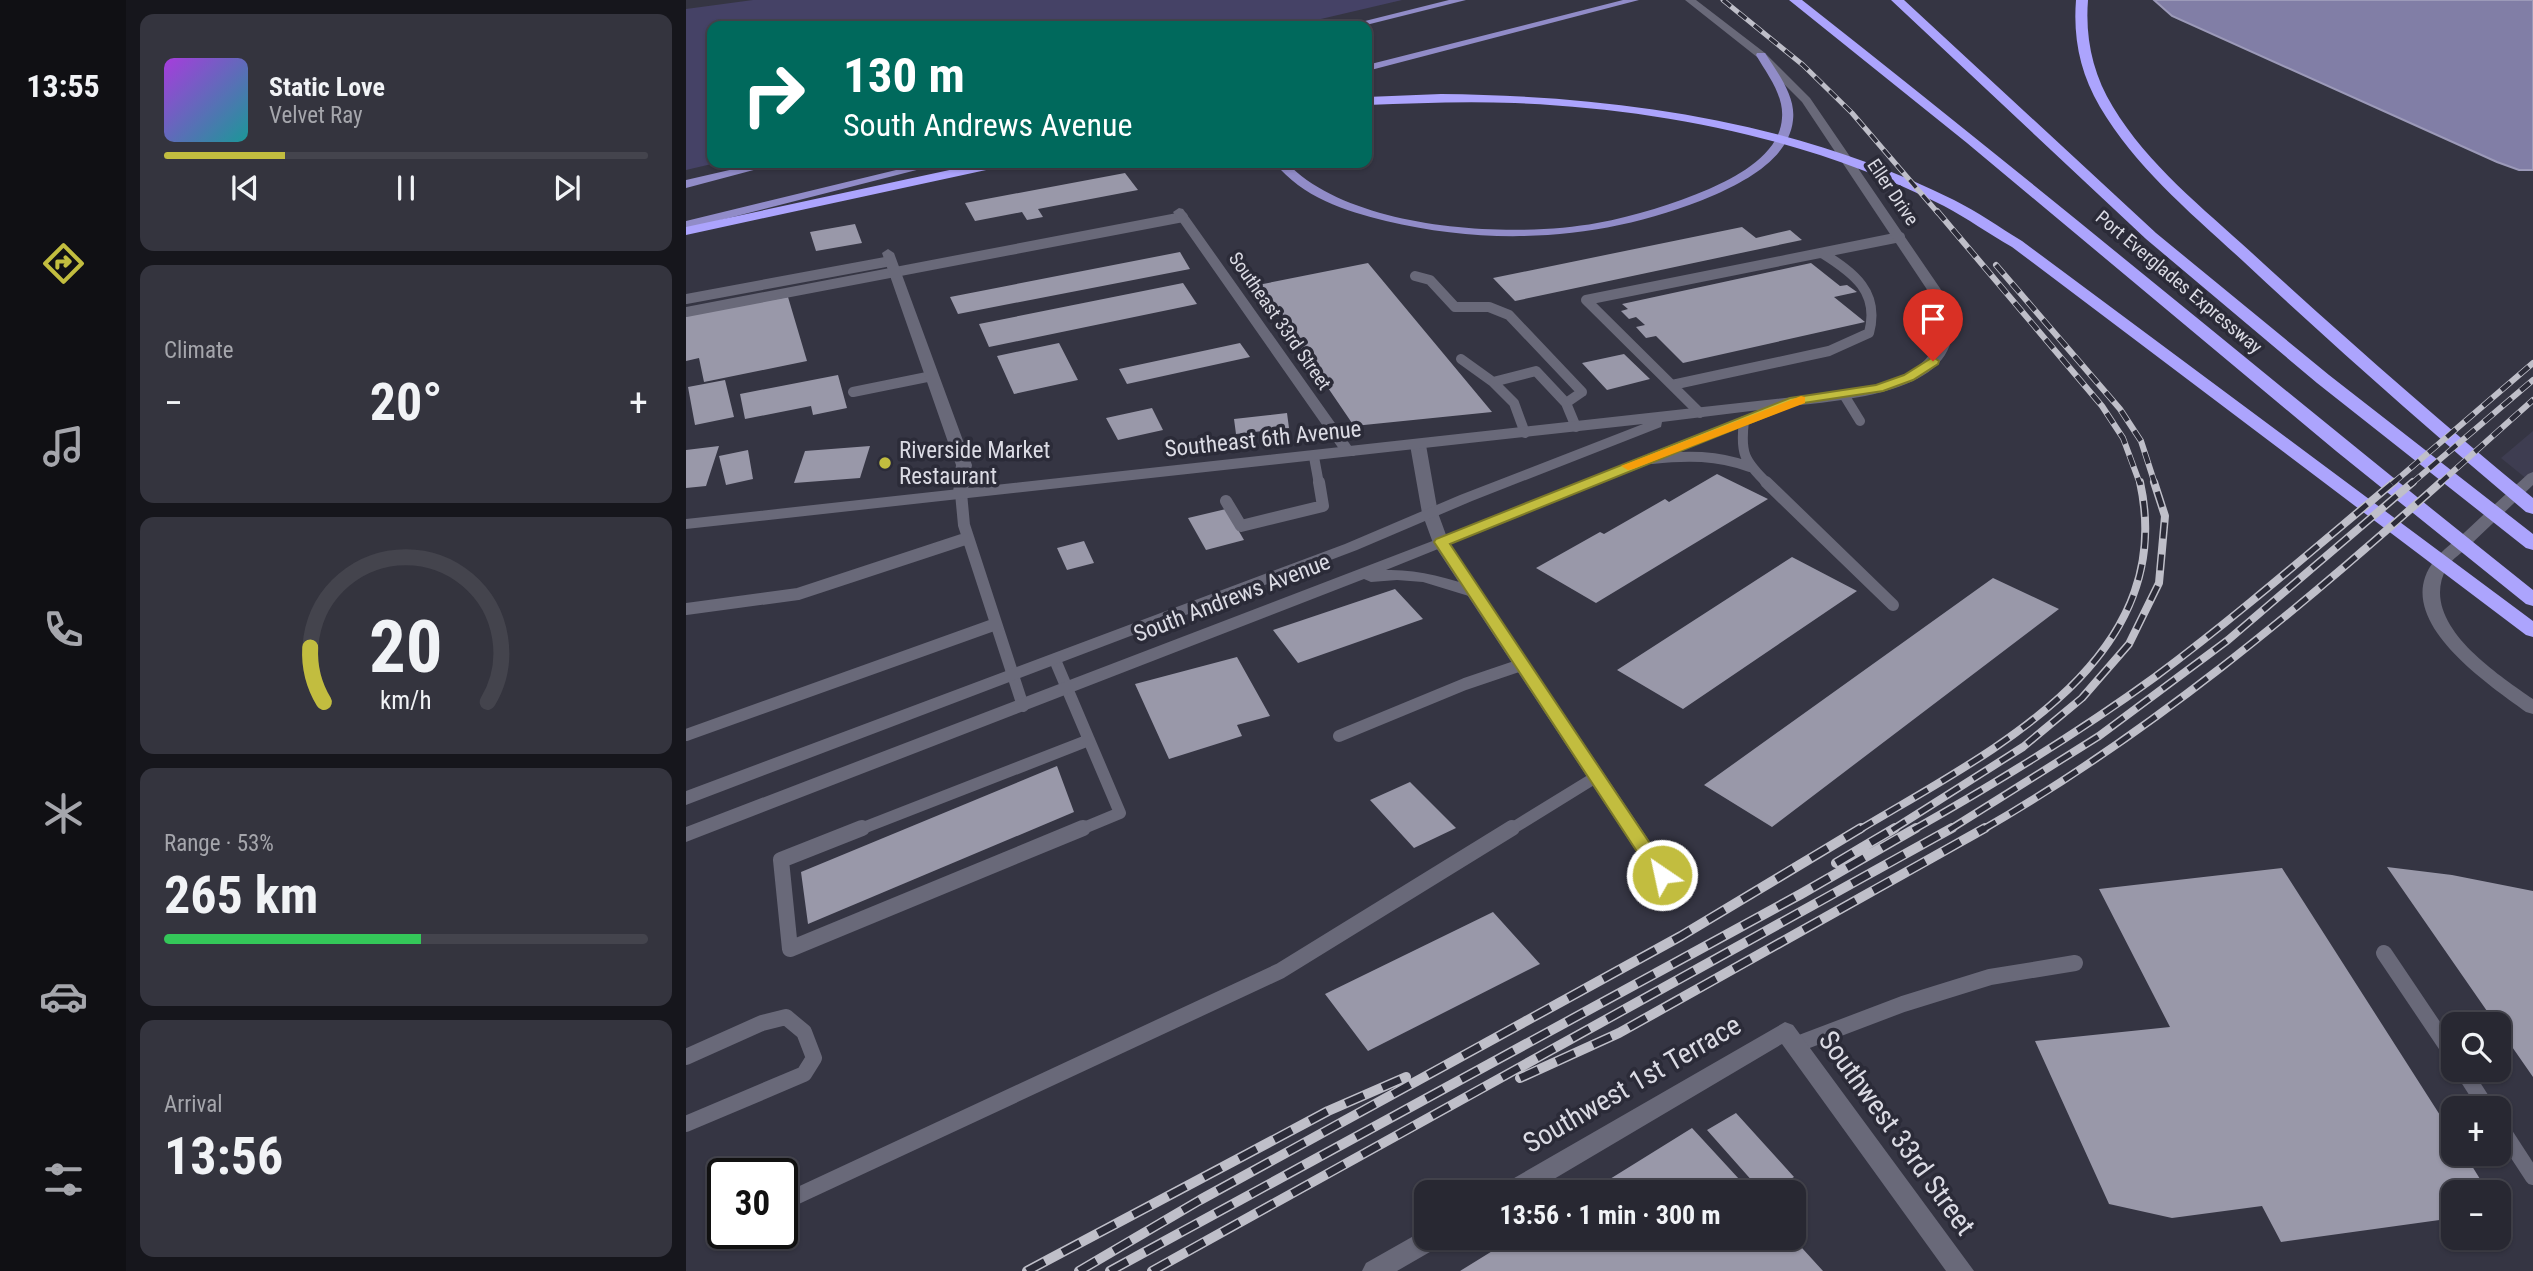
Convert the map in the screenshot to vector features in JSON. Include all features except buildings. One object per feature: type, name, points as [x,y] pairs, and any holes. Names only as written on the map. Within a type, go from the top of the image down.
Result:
[{"type":"highway","name":"Port Everglades Expressway","points":[[1797,0],[2533,600]]},
{"type":"highway","name":"Port Everglades Expressway","points":[[1898,0],[2151,236],[2379,423],[2533,544]]},
{"type":"highway","points":[[2082,0],[2080,38],[2085,61],[2094,84],[2125,135],[2158,172],[2227,238],[2405,399],[2533,508]]},
{"type":"highway","points":[[1372,101],[1464,99],[1573,103],[1689,118],[1737,128],[1863,165],[1946,201],[2017,244],[2533,631]]},
{"type":"highway","points":[[686,231],[977,168]]},
{"type":"main road","points":[[1371,21],[1461,0]]},
{"type":"main road","points":[[1372,56],[1595,0]]},
{"type":"main road","points":[[1372,67],[1630,1]]},
{"type":"main road","points":[[1286,168],[1304,185],[1332,199],[1374,215],[1429,228],[1467,232],[1536,231],[1585,227],[1646,215],[1682,205],[1732,183],[1756,167],[1776,147],[1787,125],[1787,106],[1761,55]]},
{"type":"main road","points":[[686,184],[753,168]]},
{"type":"main road","points":[[686,225],[917,168]]},
{"type":"street","name":"Eller Drive","points":[[1689,0],[1761,55],[1818,115],[1945,309],[1947,329],[1942,349],[1922,370],[1878,388],[1844,395]]},
{"type":"street","name":"Southeast 33rd Street","points":[[1181,215],[1349,453]]},
{"type":"street","points":[[891,262],[964,465],[961,492]]},
{"type":"street","name":"Southeast 6th Avenue","points":[[686,524],[961,492],[1314,457],[1844,395]]},
{"type":"street","name":"South Andrews Avenue","points":[[686,835],[1067,689],[1794,401]]},
{"type":"street","name":"South Andrews Avenue","points":[[686,797],[1351,547],[1679,415]]},
{"type":"street","points":[[1418,445],[1430,513],[1441,542],[1662,875]]},
{"type":"street","points":[[2533,477],[2440,564],[2433,574],[2430,597],[2440,623],[2463,653],[2533,708]]},
{"type":"street","points":[[1337,583],[1403,574],[1446,583],[1472,592]]},
{"type":"street","name":"Southwest 1st Terrace","points":[[1533,1180],[1790,1038]]},
{"type":"street","name":"Southwest 33rd Street","points":[[1790,1038],[1961,1271]]},
{"type":"street","points":[[1375,1271],[1414,1248]]},
{"type":"lane","points":[[686,299],[891,262],[1181,215]]},
{"type":"lane","points":[[1700,413],[1586,300],[1900,237]]},
{"type":"lane","points":[[1672,385],[1829,351],[1869,333],[1875,318],[1871,299],[1843,267],[1822,253]]},
{"type":"lane","points":[[686,312],[891,262]]},
{"type":"lane","points":[[1415,276],[1430,280],[1455,307],[1489,307],[1509,315],[1582,392],[1566,402]]},
{"type":"lane","points":[[1461,359],[1493,382],[1514,403],[1525,433]]},
{"type":"lane","points":[[1493,382],[1536,372],[1566,402],[1576,427]]},
{"type":"lane","points":[[853,392],[932,376]]},
{"type":"lane","points":[[1844,395],[1860,421]]},
{"type":"lane","points":[[1744,421],[1741,447],[1750,467]]},
{"type":"lane","points":[[1641,461],[1703,454],[1730,458],[1750,467],[1893,605]]},
{"type":"lane","points":[[1226,500],[1241,526],[1323,506],[1314,457]]},
{"type":"lane","points":[[961,492],[964,525],[1023,706]]},
{"type":"lane","points":[[686,609],[798,594],[968,538]]},
{"type":"lane","points":[[686,735],[996,624]]},
{"type":"lane","points":[[1055,660],[1121,813],[790,949],[781,860],[1089,740]]},
{"type":"lane","points":[[1339,736],[1465,684],[1521,665]]},
{"type":"lane","points":[[798,1196],[1280,971],[1596,777]]},
{"type":"lane","points":[[2384,953],[2441,1038]]},
{"type":"lane","points":[[1790,1038],[1990,976],[2075,963]]},
{"type":"lane","points":[[686,1057],[762,1023],[786,1017],[804,1032],[814,1058],[804,1074],[686,1124]]},
{"type":"lane","points":[[2511,1143],[2533,1177]]},
{"type":"shaded area","points":[[753,0],[1402,0],[1312,21],[707,21],[707,165],[686,170],[686,9]]},
{"type":"shaded area","points":[[2154,0],[2533,0],[2533,170],[2519,170],[2497,162],[2172,16]]},
{"type":"shaded area","points":[[2533,431],[2533,484],[2501,458]]},
{"type":"railway","points":[[1723,0],[1803,65],[1852,113],[1938,213]]},
{"type":"railway","points":[[1937,211],[2102,406],[2123,438],[2140,484]]},
{"type":"railway","points":[[1996,265],[2120,409],[2141,441],[2155,484]]},
{"type":"railway","points":[[2392,484],[2533,363]]},
{"type":"railway","points":[[2411,484],[2533,380]]},
{"type":"railway","points":[[2439,484],[2533,400]]},
{"type":"railway","points":[[1859,830],[1962,769],[2014,734],[2062,695],[2102,652],[2131,602],[2145,546],[2140,482]]},
{"type":"railway","points":[[1892,830],[2023,747],[2082,698],[2129,644],[2159,583],[2165,516],[2154,482]]},
{"type":"railway","points":[[1913,830],[2036,757],[2155,677],[2246,606],[2394,482]]},
{"type":"railway","points":[[1949,830],[2099,736],[2228,640],[2413,482]]},
{"type":"railway","points":[[1982,830],[2104,753],[2220,668],[2332,577],[2441,482]]},
{"type":"railway","points":[[1079,1271],[1200,1200],[1681,936],[1861,828]]},
{"type":"railway","points":[[1836,863],[1895,828]]},
{"type":"railway","points":[[1110,1271],[1801,894],[1916,828]]},
{"type":"railway","points":[[1152,1271],[1952,828]]},
{"type":"railway","points":[[1520,1078],[1619,1033],[1985,828]]},
{"type":"railway","points":[[1027,1271],[1328,1111],[1406,1077]]},
{"type":"slow traffic","points":[[1628,466],[1801,400]]},
{"type":"place","name":"Riverside Market Restaurant","points":[[885,463]]},
{"type":"route","points":[[1662,875],[1441,542],[1794,401],[1844,395],[1894,384],[1922,370],[1933,361]]}]
